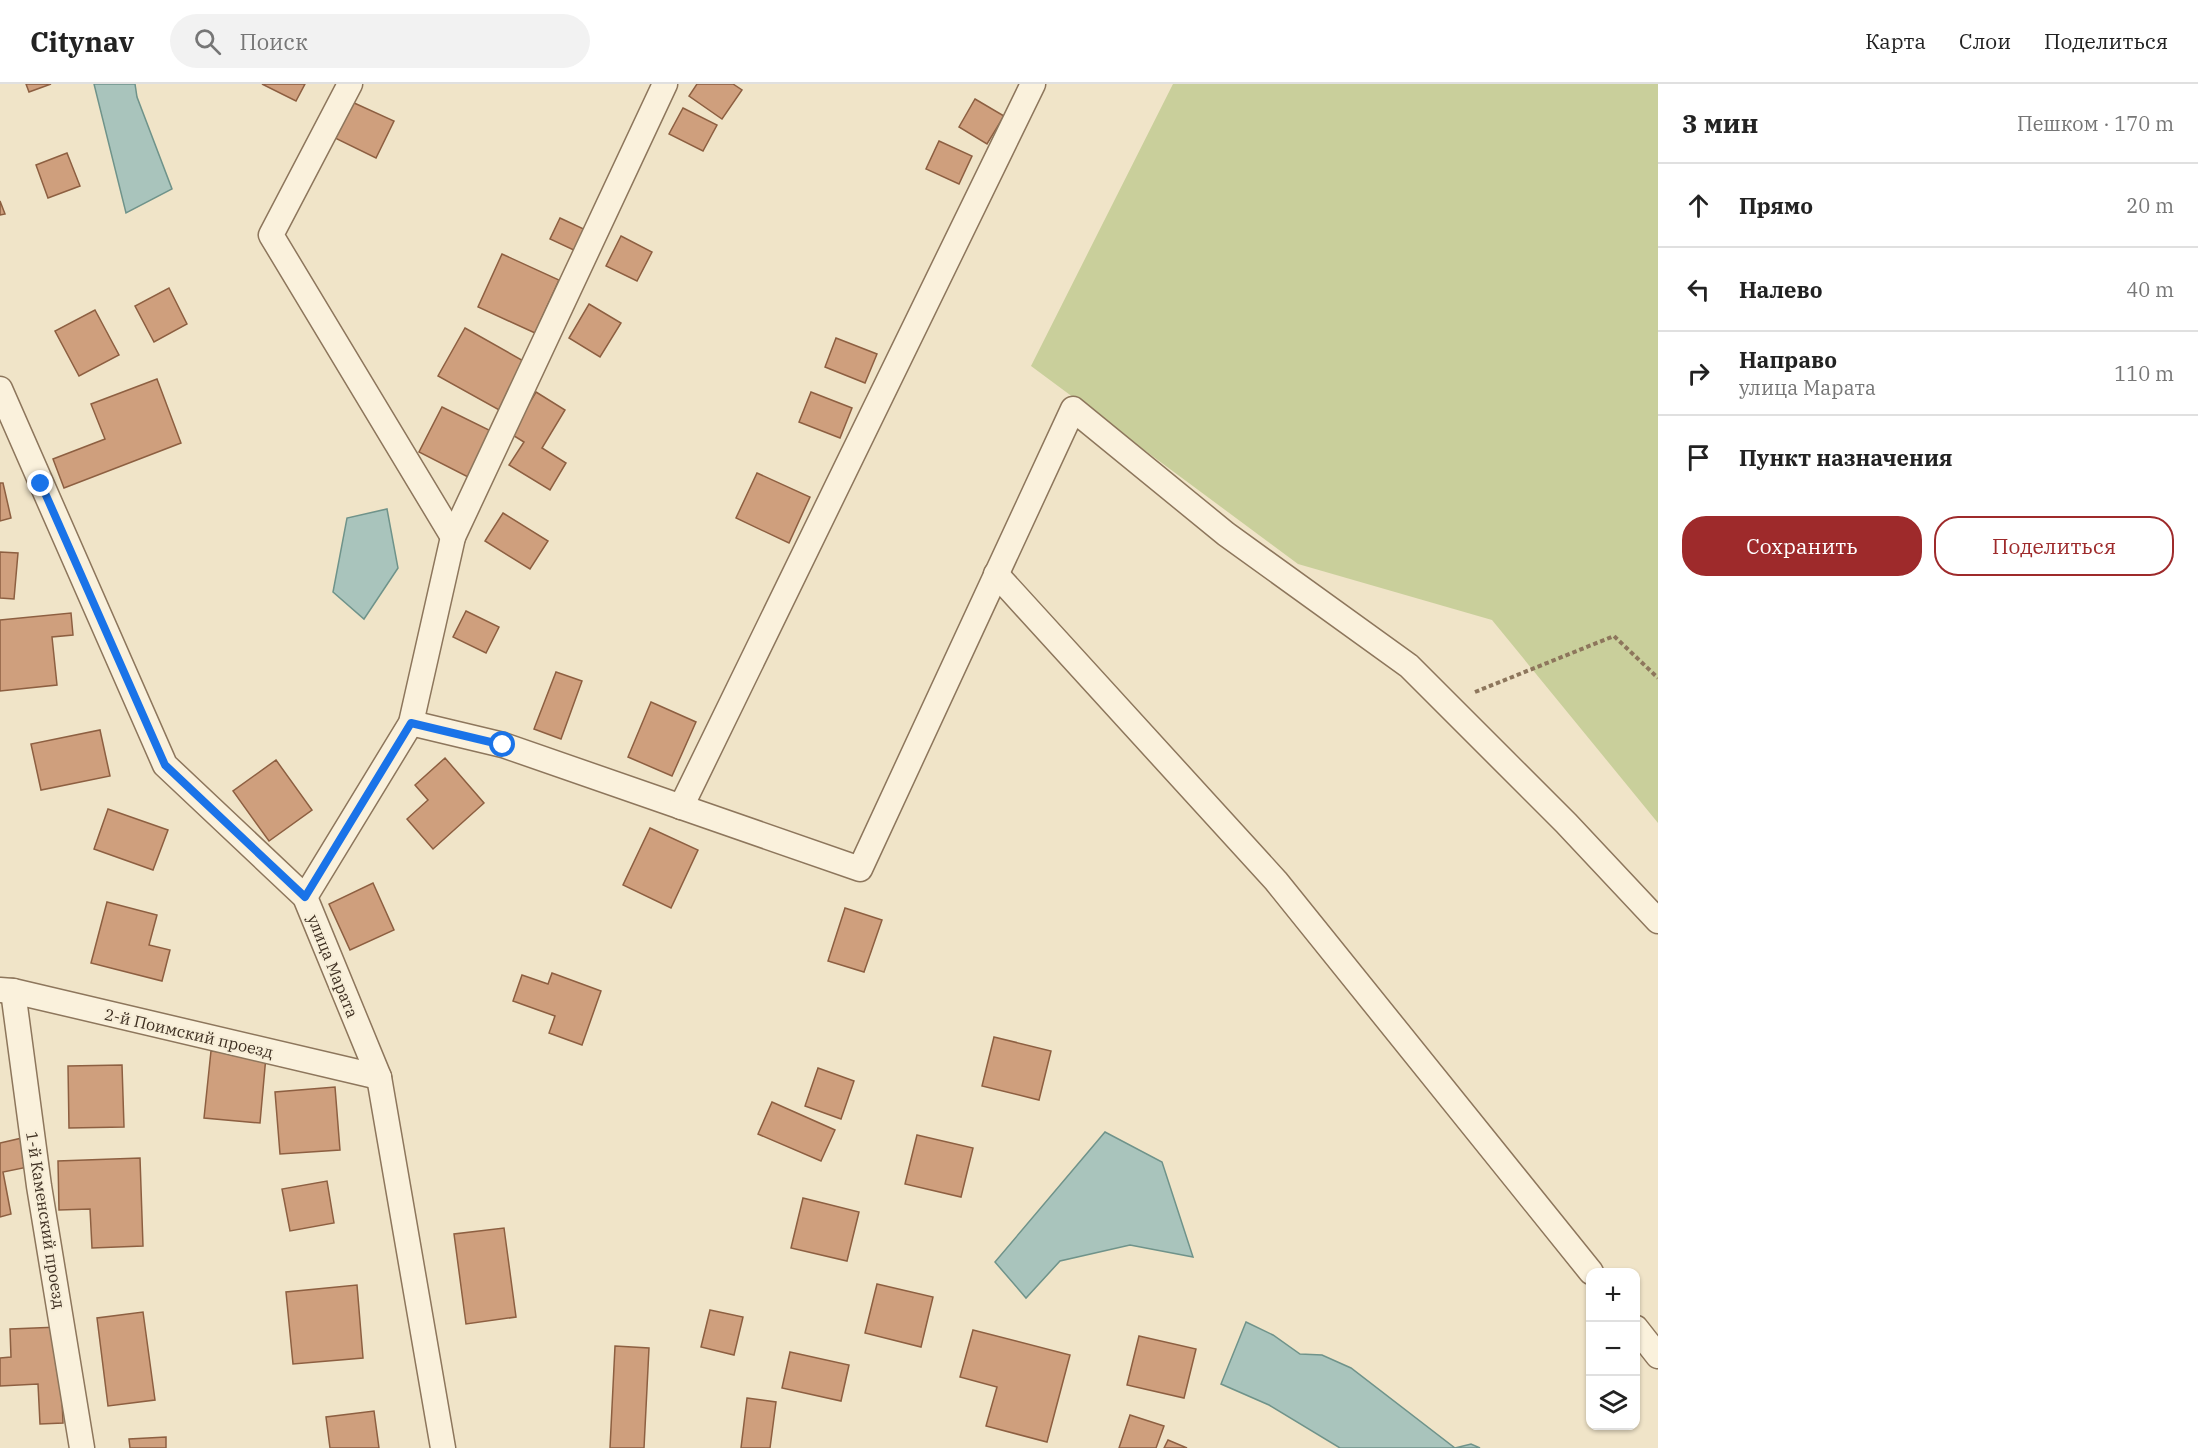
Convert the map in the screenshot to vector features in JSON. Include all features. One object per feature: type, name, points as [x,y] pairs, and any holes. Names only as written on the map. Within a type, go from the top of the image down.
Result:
[{"type":"street","points":[[350,84],[271,235],[453,537]]},
{"type":"street","points":[[305,897],[411,723],[453,537],[665,84]]},
{"type":"street","points":[[681,807],[1033,84]]},
{"type":"street","name":"улица Марата","points":[[0,389],[165,765],[305,897],[379,1077],[443,1448]]},
{"type":"street","points":[[411,723],[503,745],[860,869],[1073,409],[1227,534],[1409,666],[1566,824],[1658,921]]},
{"type":"street","points":[[996,574],[1276,881],[1588,1268]]},
{"type":"street","name":"2-й Поимский проезд","points":[[6,991],[379,1077]]},
{"type":"street","name":"1-й Каменский проезд","points":[[6,991],[82,1448]]},
{"type":"street","points":[[1640,1334],[1658,1356]]},
{"type":"path","points":[[1446,704],[1614,636],[1658,678]]},
{"type":"green space","points":[[1173,84],[1658,84],[1658,823],[1492,620],[1298,564],[1031,366]]},
{"type":"water","points":[[94,84],[135,84],[137,97],[172,189],[126,213]]},
{"type":"water","points":[[387,509],[398,568],[364,619],[333,592],[347,518]]},
{"type":"water","points":[[1105,1132],[1162,1162],[1193,1257],[1130,1245],[1060,1261],[1026,1298],[995,1262]]},
{"type":"water","points":[[1246,1322],[1273,1335],[1300,1354],[1322,1355],[1351,1368],[1455,1448],[1340,1448],[1269,1405],[1221,1384]]},
{"type":"water","points":[[1471,1444],[1480,1448],[1455,1448]]},
{"type":"building","points":[[26,84],[51,84],[29,92]]},
{"type":"building","points":[[262,84],[305,84],[296,101]]},
{"type":"building","points":[[697,84],[733,84],[742,90],[722,119],[689,96]]},
{"type":"building","points":[[975,99],[1004,116],[987,144],[959,127]]},
{"type":"building","points":[[352,102],[394,121],[376,158],[335,138]]},
{"type":"building","points":[[683,108],[717,125],[703,151],[669,134]]},
{"type":"building","points":[[939,141],[972,156],[959,184],[926,169]]},
{"type":"building","points":[[67,153],[80,186],[48,198],[36,165]]},
{"type":"building","points":[[0,201],[5,214],[0,215]]},
{"type":"building","points":[[560,218],[588,231],[578,252],[550,239]]},
{"type":"building","points":[[621,236],[652,252],[637,281],[606,266]]},
{"type":"building","points":[[502,254],[559,280],[535,333],[478,307]]},
{"type":"building","points":[[169,288],[187,324],[154,342],[135,306]]},
{"type":"building","points":[[589,304],[621,323],[600,357],[569,338]]},
{"type":"building","points":[[95,310],[119,355],[79,376],[55,331]]},
{"type":"building","points":[[465,328],[527,363],[501,411],[438,376]]},
{"type":"building","points":[[836,338],[877,354],[865,383],[825,367]]},
{"type":"building","points":[[157,379],[181,443],[64,488],[53,459],[105,439],[91,404]]},
{"type":"building","points":[[536,392],[565,410],[542,448],[566,463],[550,490],[509,465],[524,442],[511,434]]},
{"type":"building","points":[[811,392],[852,408],[840,438],[799,422]]},
{"type":"building","points":[[442,407],[493,432],[470,478],[419,452]]},
{"type":"building","points":[[757,473],[810,497],[789,543],[736,518]]},
{"type":"building","points":[[0,483],[3,483],[11,518],[0,521]]},
{"type":"building","points":[[503,513],[548,541],[530,569],[485,541]]},
{"type":"building","points":[[0,552],[18,553],[14,599],[0,598]]},
{"type":"building","points":[[466,611],[499,627],[486,653],[453,637]]},
{"type":"building","points":[[71,613],[73,635],[52,637],[57,685],[0,691],[0,620]]},
{"type":"building","points":[[556,672],[582,681],[561,739],[534,729]]},
{"type":"building","points":[[651,702],[696,722],[672,776],[628,757]]},
{"type":"building","points":[[100,730],[110,776],[41,790],[31,744]]},
{"type":"building","points":[[445,758],[484,803],[433,849],[407,819],[428,800],[415,785]]},
{"type":"building","points":[[276,760],[312,810],[269,841],[233,791]]},
{"type":"building","points":[[108,809],[168,830],[153,870],[94,849]]},
{"type":"building","points":[[650,828],[698,850],[671,908],[623,885]]},
{"type":"building","points":[[373,883],[394,930],[350,950],[329,904]]},
{"type":"building","points":[[107,902],[157,915],[149,945],[170,950],[162,981],[91,963]]},
{"type":"building","points":[[845,908],[882,920],[864,972],[828,961]]},
{"type":"building","points":[[552,973],[601,991],[582,1045],[549,1033],[555,1016],[513,1001],[522,975],[548,984]]},
{"type":"building","points":[[994,1037],[1051,1051],[1039,1100],[982,1086]]},
{"type":"building","points":[[211,1051],[266,1056],[260,1123],[204,1118]]},
{"type":"building","points":[[122,1065],[124,1127],[69,1128],[68,1066]]},
{"type":"building","points":[[818,1068],[854,1081],[841,1119],[805,1106]]},
{"type":"building","points":[[335,1087],[340,1150],[280,1154],[275,1092]]},
{"type":"building","points":[[772,1102],[835,1130],[821,1161],[758,1134]]},
{"type":"building","points":[[917,1135],[973,1148],[961,1197],[905,1184]]},
{"type":"building","points":[[22,1138],[28,1167],[3,1172],[11,1214],[0,1217],[0,1143]]},
{"type":"building","points":[[140,1158],[143,1246],[92,1248],[90,1209],[59,1210],[58,1161]]},
{"type":"building","points":[[327,1181],[334,1223],[290,1231],[282,1189]]},
{"type":"building","points":[[803,1198],[859,1212],[847,1261],[791,1248]]},
{"type":"building","points":[[504,1228],[516,1317],[466,1324],[454,1234]]},
{"type":"building","points":[[877,1284],[933,1297],[921,1347],[865,1333]]},
{"type":"building","points":[[357,1285],[363,1358],[293,1364],[286,1292]]},
{"type":"building","points":[[710,1310],[743,1317],[734,1355],[701,1347]]},
{"type":"building","points":[[143,1312],[155,1400],[108,1406],[97,1318]]},
{"type":"building","points":[[59,1327],[63,1423],[40,1424],[38,1384],[0,1386],[0,1358],[11,1357],[10,1329]]},
{"type":"building","points":[[973,1330],[1070,1355],[1047,1442],[986,1426],[997,1387],[960,1377]]},
{"type":"building","points":[[1139,1336],[1196,1349],[1184,1398],[1127,1385]]},
{"type":"building","points":[[615,1346],[649,1348],[644,1448],[610,1448]]},
{"type":"building","points":[[790,1352],[849,1365],[841,1401],[782,1388]]},
{"type":"building","points":[[747,1398],[776,1402],[770,1448],[741,1448]]},
{"type":"building","points":[[374,1411],[379,1448],[330,1448],[326,1417]]},
{"type":"building","points":[[1130,1415],[1164,1426],[1156,1448],[1119,1448]]},
{"type":"building","points":[[166,1437],[166,1448],[130,1448],[129,1439]]},
{"type":"building","points":[[1168,1440],[1187,1448],[1164,1448]]},
{"type":"route","points":[[41,484],[165,765],[305,897],[411,723],[503,745]]}]
